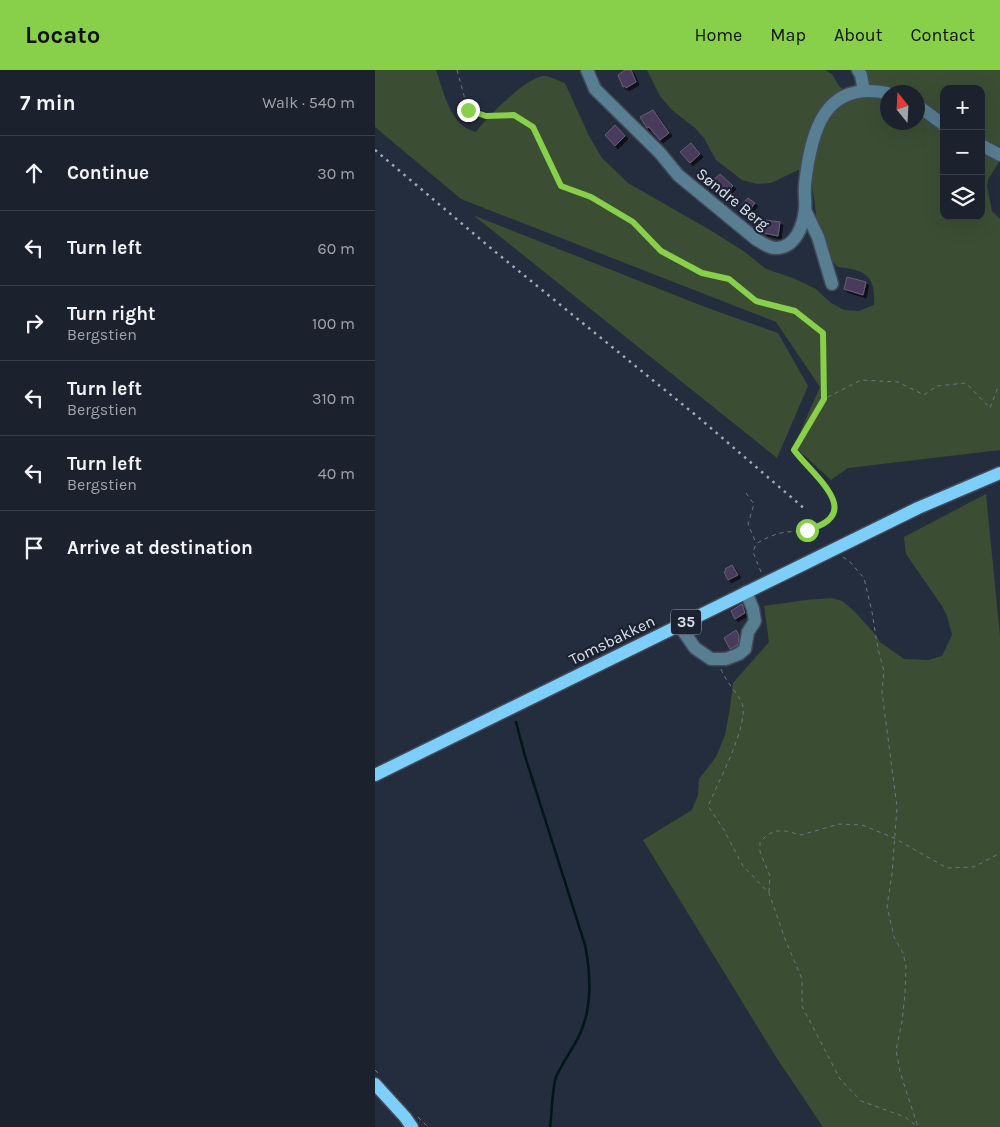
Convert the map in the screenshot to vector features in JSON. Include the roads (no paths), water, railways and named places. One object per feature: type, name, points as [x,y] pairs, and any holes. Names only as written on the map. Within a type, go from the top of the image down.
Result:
[{"type":"main road","name":"Tomsbakken","points":[[375,775],[831,550],[954,491],[1000,474]]},
{"type":"main road","points":[[375,1084],[405,1117],[411,1127]]},
{"type":"main road","points":[[375,1095],[402,1123],[411,1127]]},
{"type":"street","name":"Søndre Berg","points":[[587,70],[595,89],[660,153],[678,175],[757,240],[777,248],[795,239],[800,229],[805,210],[805,185],[814,134],[822,116],[844,96],[872,90],[880,92]]},
{"type":"street","points":[[858,70],[861,75],[864,91]]},
{"type":"street","points":[[925,111],[940,122]]},
{"type":"street","points":[[985,147],[1000,155]]},
{"type":"street","points":[[805,210],[818,237],[832,284]]},
{"type":"street","points":[[679,625],[695,648],[711,659],[718,660],[733,657],[739,654],[746,646],[748,632],[755,621],[753,609],[746,592]]},
{"type":"waterway","points":[[516,722],[585,945],[589,968],[590,991],[587,1014],[579,1036],[556,1077],[550,1127]]},
{"type":"railway","points":[[375,150],[493,250],[698,417],[806,510]]}]
